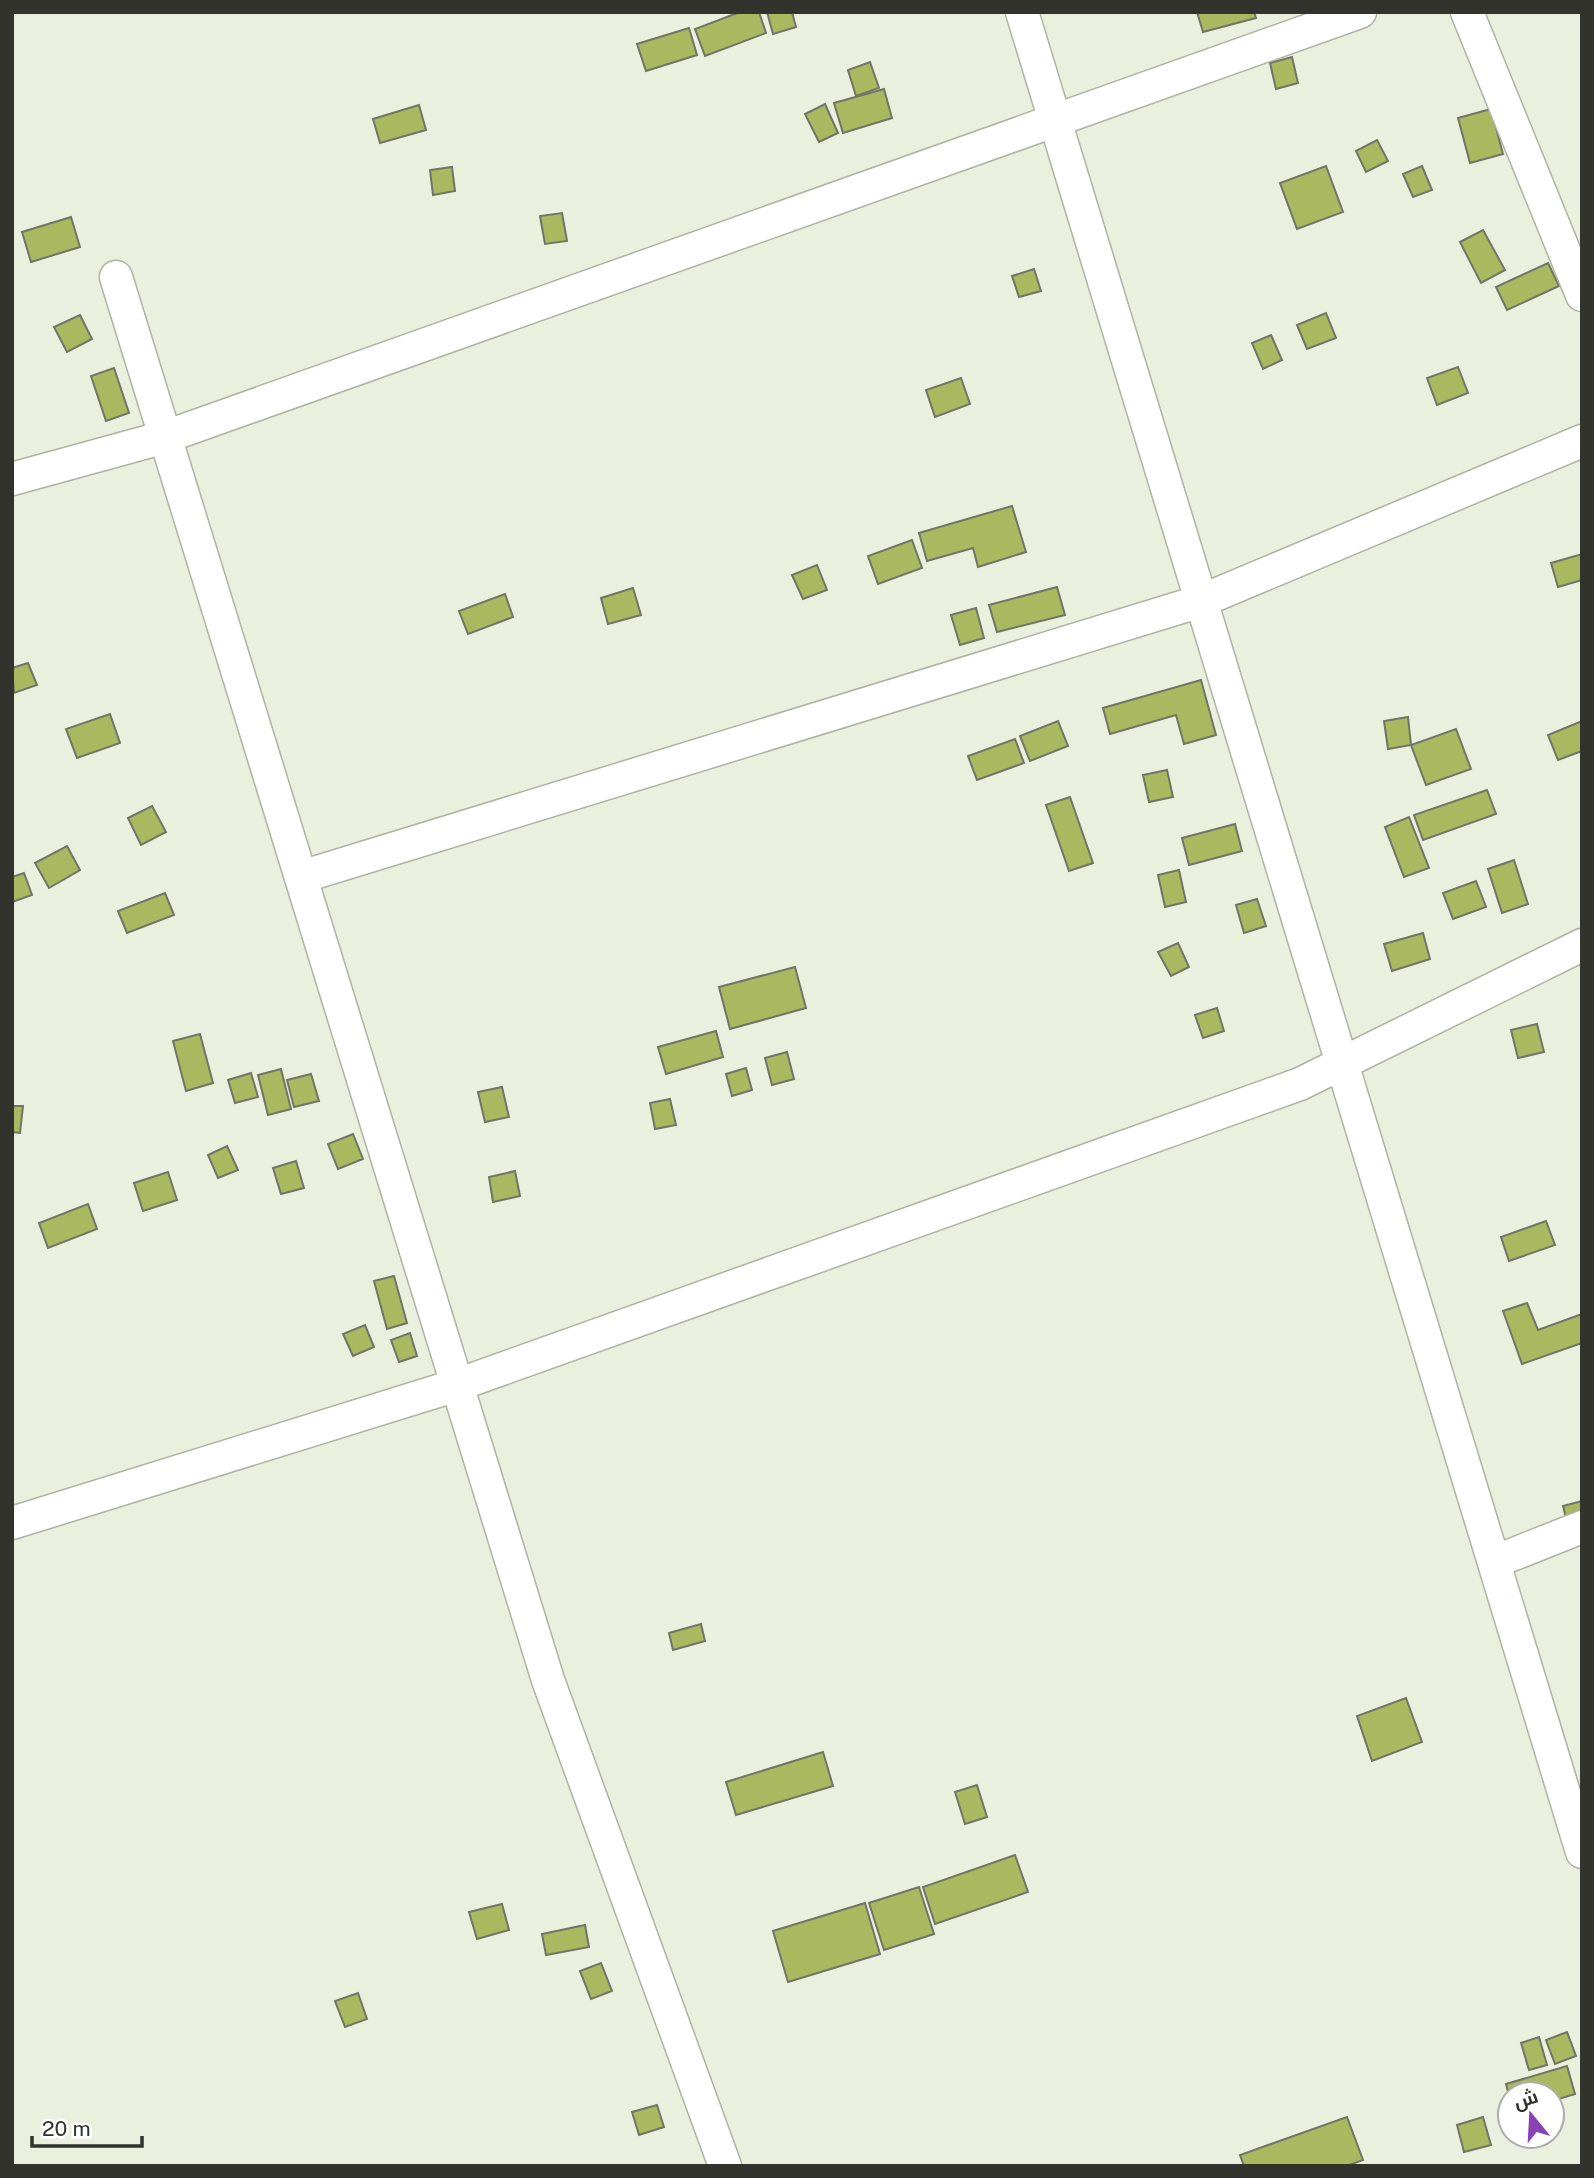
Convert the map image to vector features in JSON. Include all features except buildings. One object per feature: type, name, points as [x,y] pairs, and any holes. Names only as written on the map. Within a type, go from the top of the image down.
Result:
[{"type":"street","points":[[1023,12],[1582,1852]]},
{"type":"street","points":[[12,480],[165,437],[1360,12]]},
{"type":"street","points":[[1467,12],[1582,295]]},
{"type":"street","points":[[116,277],[548,1680],[725,2166]]},
{"type":"street","points":[[300,877],[1201,601],[1582,441]]},
{"type":"street","points":[[12,1523],[457,1385],[1300,1083],[1582,945]]},
{"type":"street","points":[[1494,1562],[1582,1527]]}]
